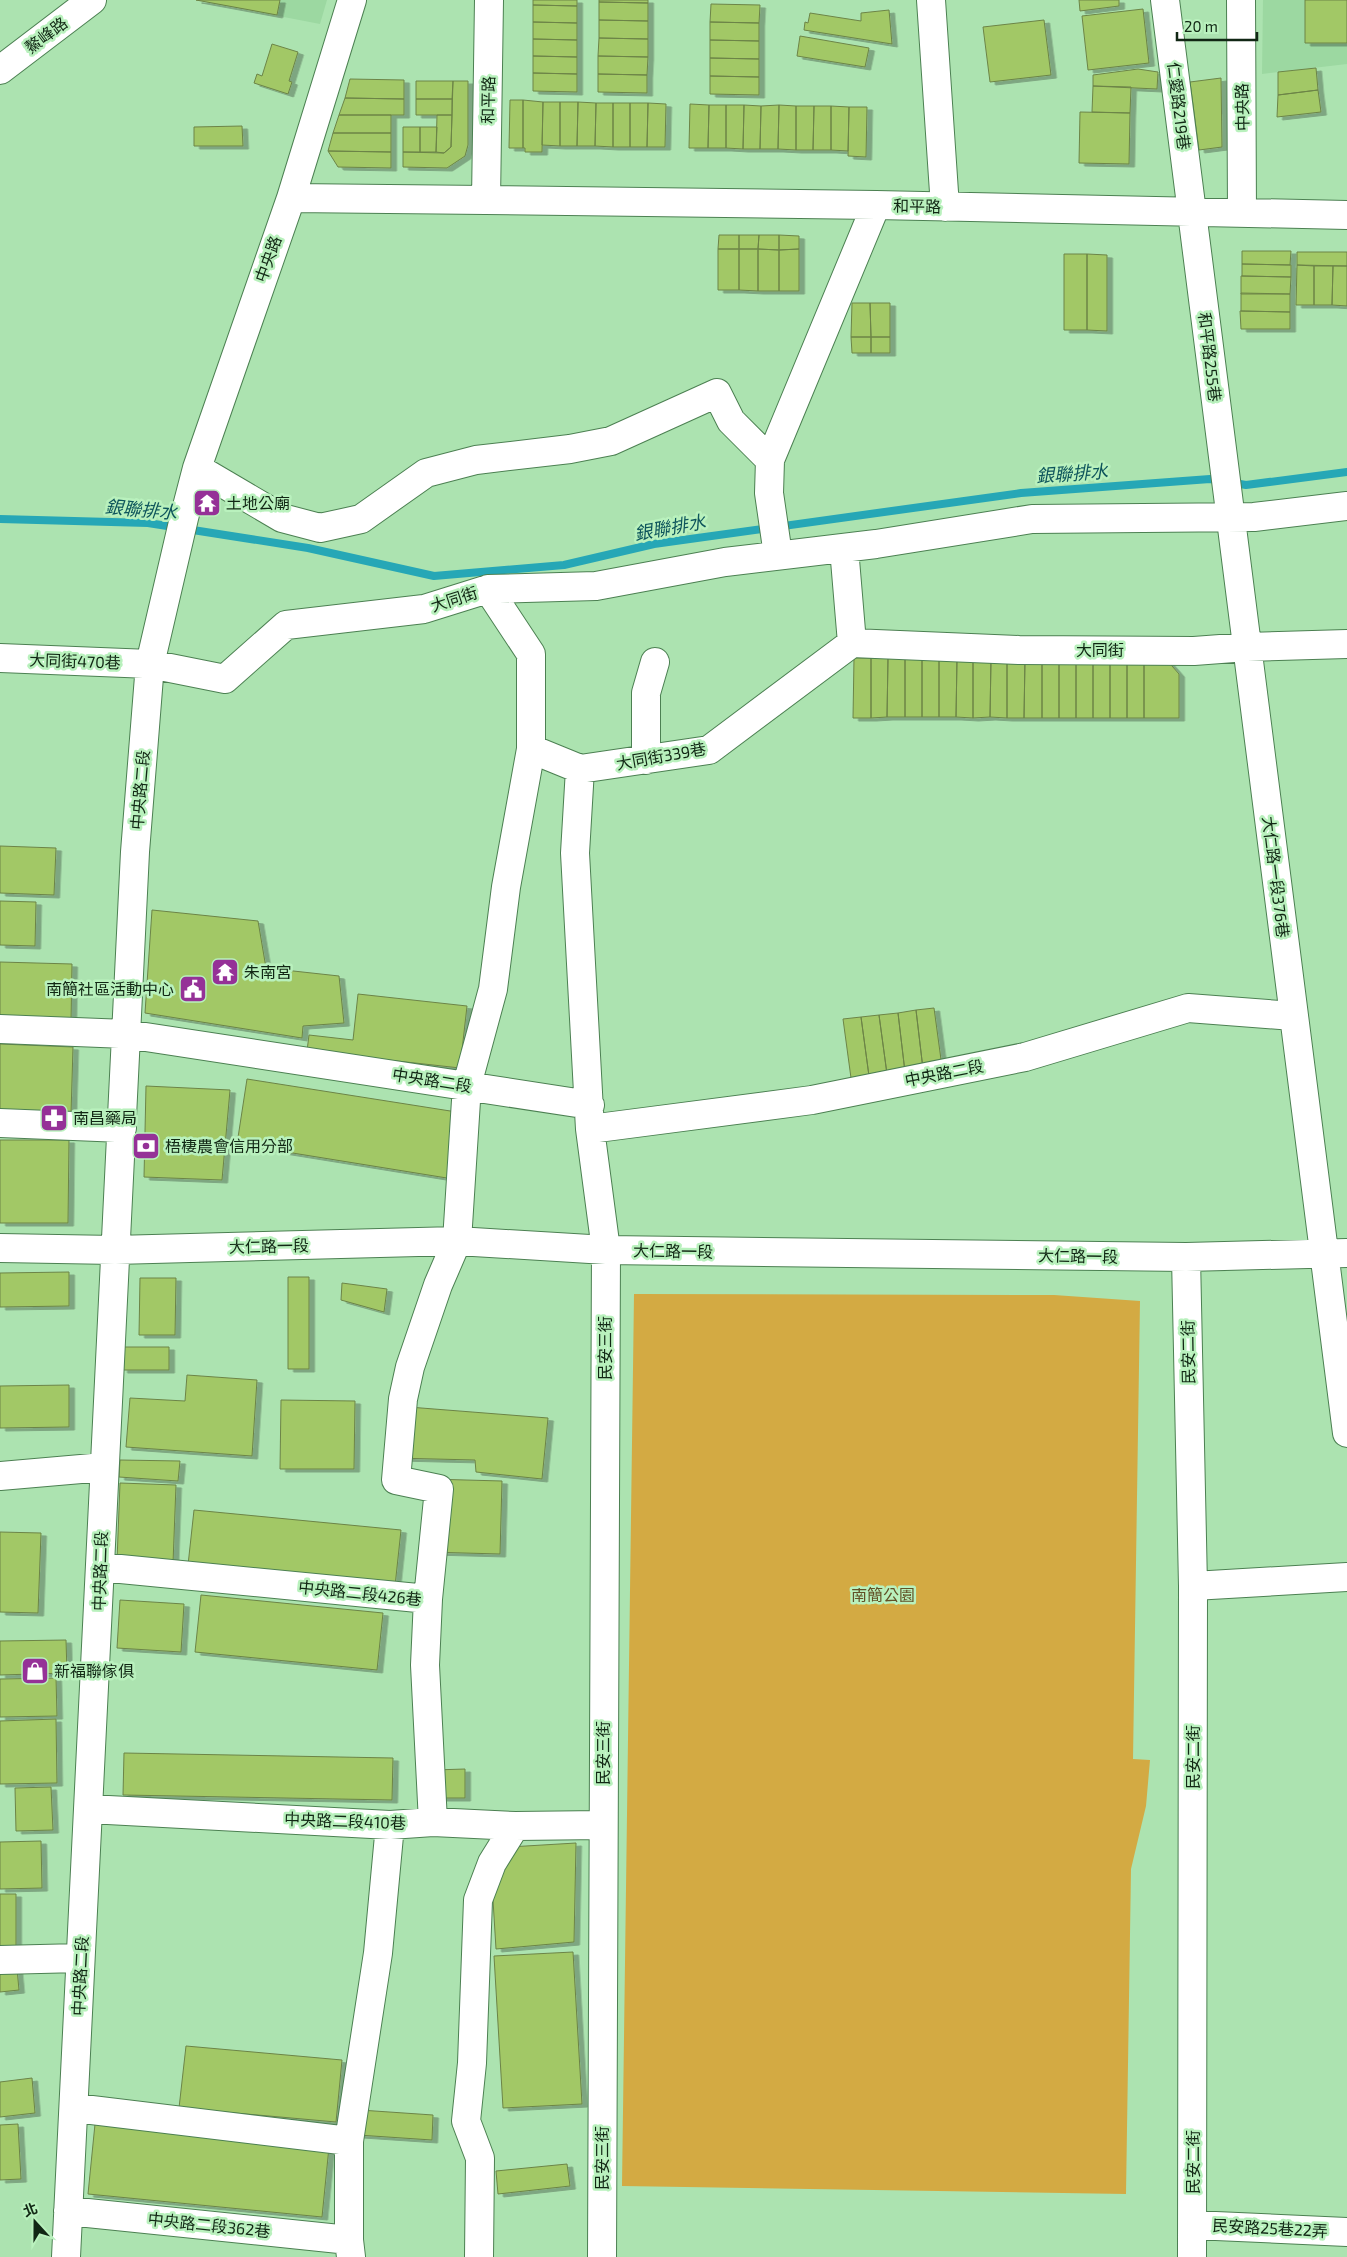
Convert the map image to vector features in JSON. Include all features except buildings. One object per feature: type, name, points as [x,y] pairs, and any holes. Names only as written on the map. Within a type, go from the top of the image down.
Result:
[{"type":"street","name":"鰲峰路","points":[[0,70],[92,0]]},
{"type":"street","name":"中央路","points":[[176,550],[196,468],[291,198],[352,0]]},
{"type":"street","name":"和平路","points":[[486,200],[489,0]]},
{"type":"street","name":"仁愛路219巷","points":[[1165,0],[1192,212]]},
{"type":"street","name":"中央路","points":[[1241,0],[1242,213]]},
{"type":"street","points":[[932,1],[945,207]]},
{"type":"street","name":"和平路","points":[[291,198],[876,205],[1347,215]]},
{"type":"street","points":[[778,555],[769,493],[770,460],[876,205]]},
{"type":"street","name":"和平路255巷","points":[[1192,212],[1229,509]]},
{"type":"street","points":[[196,468],[282,518],[320,528],[361,519],[426,473],[476,460],[570,449],[611,441],[718,393],[731,421],[770,460]]},
{"type":"street","points":[[1229,509],[1254,517],[1347,506]]},
{"type":"street","name":"大同街","points":[[150,664],[225,679],[286,625],[424,609],[488,589],[596,586],[778,555],[844,548],[1032,519],[1229,509]]},
{"type":"street","name":"大仁路一段376巷","points":[[1229,509],[1293,1016],[1335,1252],[1347,1433]]},
{"type":"street","points":[[844,548],[852,643]]},
{"type":"street","name":"中央路二段","points":[[66,2257],[75,2108],[80,1958],[89,1809],[134,852],[150,664],[176,550]]},
{"type":"street","points":[[428,1599],[439,1489],[396,1480],[403,1399],[410,1367],[438,1285],[457,1241],[467,1085],[492,989],[506,886],[530,749],[531,654],[488,589]]},
{"type":"street","name":"大同街","points":[[852,643],[1019,650],[1194,651],[1247,647],[1347,644]]},
{"type":"street","name":"大同街339巷","points":[[530,749],[580,769],[709,750],[852,643]]},
{"type":"street","name":"大同街470巷","points":[[0,658],[150,664]]},
{"type":"street","points":[[646,760],[646,693],[655,662]]},
{"type":"street","points":[[580,769],[575,854],[590,1117],[606,1250]]},
{"type":"street","name":"中央路二段","points":[[126,1034],[467,1085],[590,1117],[812,1100],[1006,1061],[1188,1008],[1293,1016]]},
{"type":"street","points":[[0,1029],[126,1034]]},
{"type":"street","points":[[0,1123],[122,1128]]},
{"type":"street","name":"大仁路一段","points":[[0,1248],[115,1250],[457,1241],[606,1250],[1186,1257],[1335,1252]]},
{"type":"street","name":"民安三街","points":[[602,2257],[602,1825],[606,1250]]},
{"type":"street","name":"民安二街","points":[[1186,1257],[1193,1586],[1192,2257]]},
{"type":"street","points":[[0,1476],[104,1467]]},
{"type":"street","name":"中央路二段426巷","points":[[100,1567],[428,1599],[425,1665],[433,1822]]},
{"type":"street","points":[[1193,1586],[1347,1577]]},
{"type":"street","name":"中央路二段410巷","points":[[89,1809],[390,1825],[433,1822],[515,1826],[602,1825]]},
{"type":"street","points":[[350,2248],[349,2141],[378,1953],[390,1825]]},
{"type":"street","points":[[479,2257],[480,2158],[466,2121],[472,2063],[478,1900],[492,1863],[515,1826]]},
{"type":"street","points":[[0,1960],[80,1958]]},
{"type":"street","points":[[75,2108],[349,2141]]},
{"type":"street","name":"中央路二段362巷","points":[[68,2211],[350,2248]]},
{"type":"street","name":"民安路25巷22弄","points":[[1193,2225],[1347,2232]]},
{"type":"shaded area","points":[[196,0],[327,0],[320,24]]},
{"type":"shaded area","points":[[1263,0],[1347,0],[1347,64],[1262,74]]},
{"type":"green space","name":"南簡公園","points":[[634,1294],[1054,1295],[1140,1301],[1133,1759],[1150,1760],[1146,1806],[1131,1869],[1126,2194],[622,2186]]},
{"type":"waterway","name":"銀聯排水","points":[[0,519],[148,523],[308,548],[434,576],[564,565],[654,544],[1021,493],[1210,479],[1246,485],[1347,472]]},
{"type":"place","name":"土地公廟","points":[[207,503]]},
{"type":"place","name":"朱南宮","points":[[225,972]]},
{"type":"place","name":"南簡社區活動中心","points":[[193,989]]},
{"type":"place","name":"南昌藥局","points":[[54,1118]]},
{"type":"place","name":"梧棲農會信用分部","points":[[146,1146]]},
{"type":"place","name":"新福聯傢俱","points":[[35,1671]]}]
